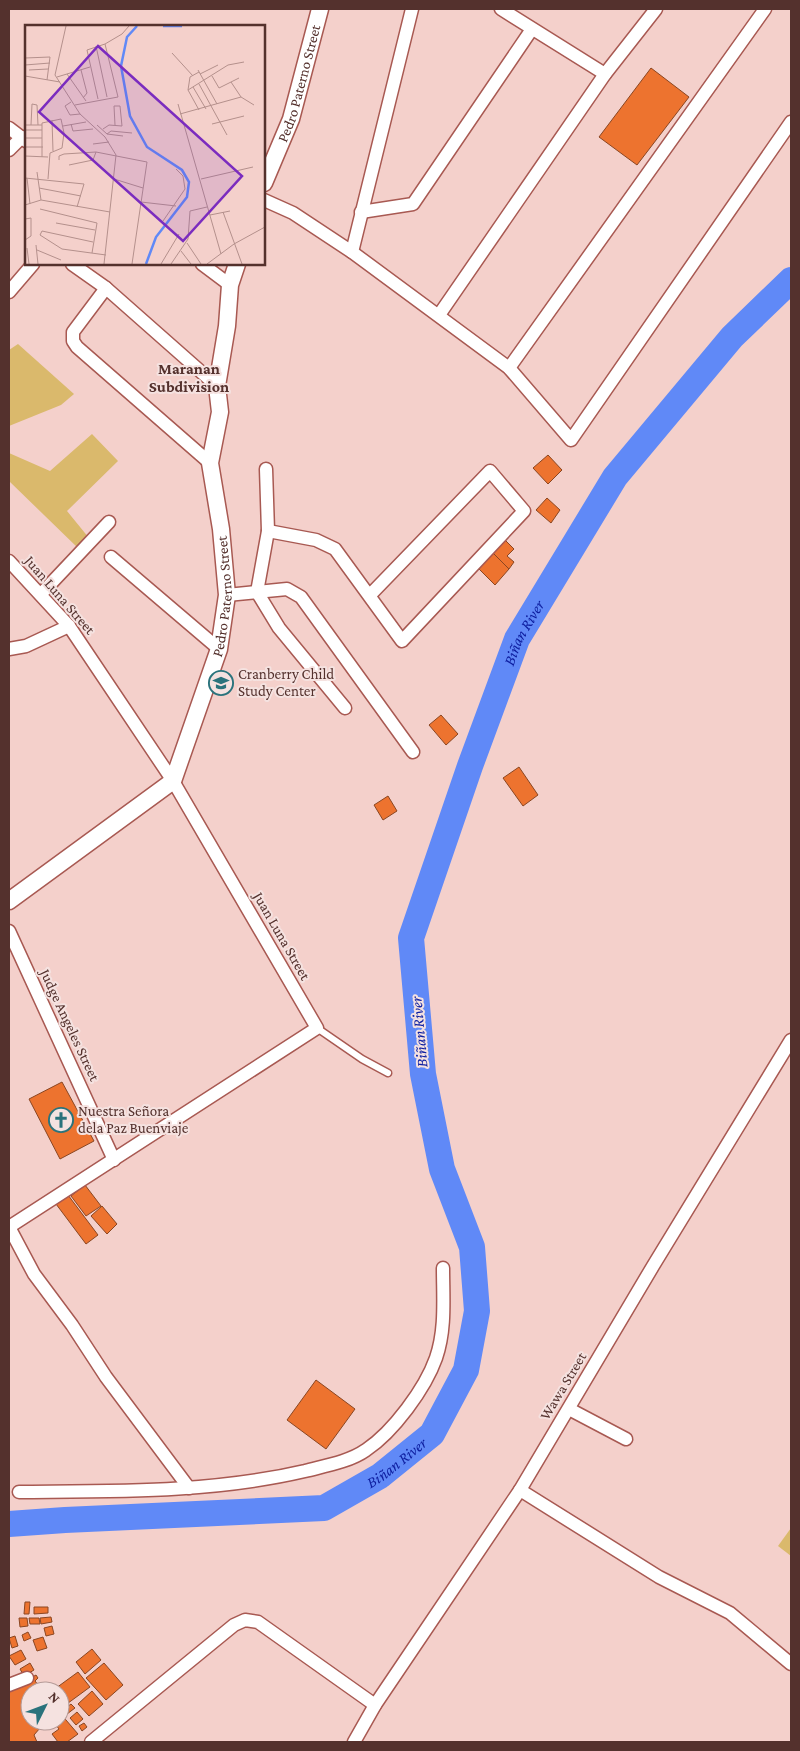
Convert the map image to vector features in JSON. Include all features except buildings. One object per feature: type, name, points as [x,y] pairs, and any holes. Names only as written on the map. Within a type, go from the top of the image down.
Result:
[{"type":"street","name":"Pedro Paterno Street","points":[[265,181],[291,119],[320,9]]},
{"type":"street","points":[[352,252],[412,9]]},
{"type":"street","points":[[501,9],[605,74]]},
{"type":"street","points":[[439,315],[605,74],[656,9]]},
{"type":"street","points":[[509,368],[765,9]]},
{"type":"street","points":[[361,212],[413,204],[532,29]]},
{"type":"street","points":[[265,200],[293,214],[352,252],[509,368],[571,440],[791,122]]},
{"type":"street","points":[[9,128],[24,139],[9,150]]},
{"type":"street","points":[[9,292],[33,265]]},
{"type":"street","points":[[73,265],[106,288],[217,386]]},
{"type":"street","points":[[203,265],[230,285]]},
{"type":"street","name":"Pedro Paterno Street","points":[[173,781],[219,649],[227,595],[222,529],[210,463],[220,412],[217,386],[227,326],[230,285],[237,265]]},
{"type":"street","points":[[106,288],[74,332],[73,341],[77,347],[210,463]]},
{"type":"street","points":[[266,469],[268,531],[257,592],[279,628],[345,708]]},
{"type":"street","points":[[268,531],[316,540],[335,549],[402,640],[524,511],[490,471],[370,595]]},
{"type":"street","points":[[41,594],[110,522]]},
{"type":"street","points":[[111,557],[219,649]]},
{"type":"street","name":"Juan Luna Street","points":[[9,562],[69,626],[173,781],[317,1028]]},
{"type":"street","points":[[227,595],[287,589],[301,597],[412,752]]},
{"type":"street","points":[[9,649],[26,646],[69,626]]},
{"type":"street","points":[[9,901],[173,781]]},
{"type":"street","name":"Judge Angeles Street","points":[[9,931],[114,1160]]},
{"type":"street","points":[[190,1488],[106,1377],[72,1325],[34,1274],[9,1227],[317,1028]]},
{"type":"street","name":"Wawa Street","points":[[354,1742],[375,1705],[520,1490],[653,1266],[791,1040]]},
{"type":"street","points":[[19,1492],[190,1488],[289,1474],[328,1465],[365,1451],[392,1428],[428,1375],[436,1358],[443,1322],[443,1268]]},
{"type":"street","points":[[569,1408],[626,1439]]},
{"type":"street","points":[[520,1490],[659,1577],[730,1613],[791,1664]]},
{"type":"street","points":[[91,1742],[234,1625],[245,1620],[258,1622],[375,1705]]},
{"type":"street","points":[[9,1685],[27,1678]]},
{"type":"lane","points":[[317,1028],[362,1059],[388,1072]]},
{"type":"shaded area","points":[[18,344],[74,394],[61,405],[9,426],[9,350]]},
{"type":"shaded area","points":[[92,434],[118,461],[67,511],[89,538],[79,549],[9,481],[9,453],[50,471]]},
{"type":"shaded area","points":[[791,1528],[791,1556],[778,1546]]},
{"type":"waterway","name":"Biñan River","points":[[9,1524],[324,1508],[380,1476],[432,1434],[466,1370],[477,1311],[472,1247],[442,1169],[423,1074],[411,938],[470,766],[517,639],[615,477],[732,337],[791,280]]},
{"type":"place","name":"Cranberry Child Study Center","points":[[221,683]]},
{"type":"place","name":"Nuestra Señora dela Paz Buenviaje","points":[[61,1120]]},
{"type":"district","name":"Maranan Subdivision","points":[[189,377]]}]
